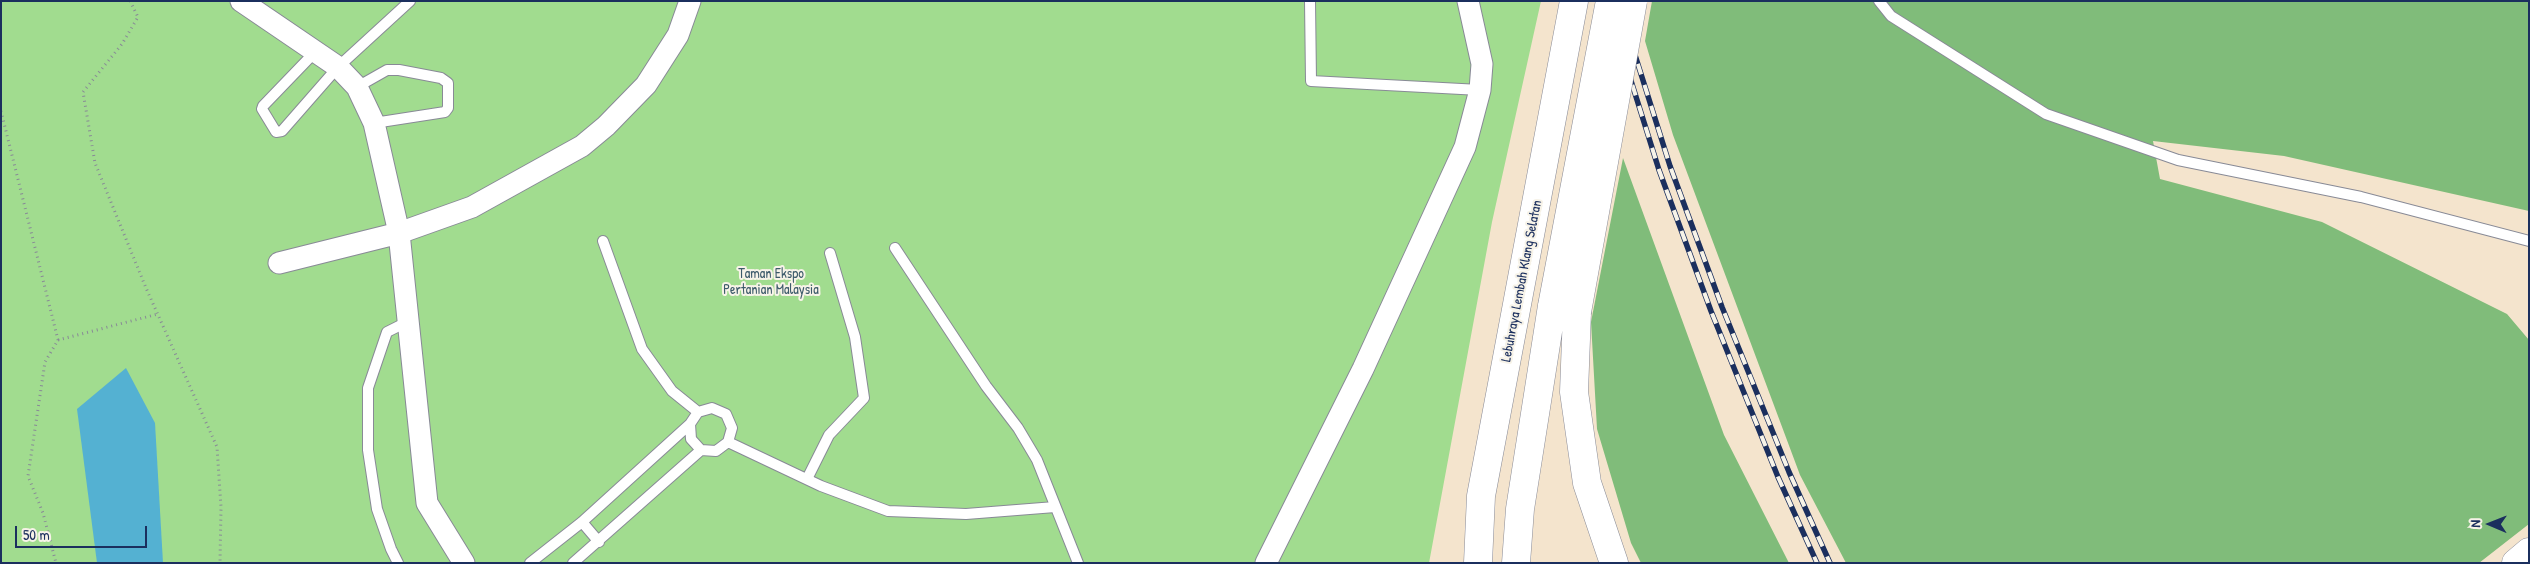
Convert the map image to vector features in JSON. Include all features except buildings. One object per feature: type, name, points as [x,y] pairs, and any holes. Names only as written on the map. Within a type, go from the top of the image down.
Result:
[{"type":"main road","name":"Lebuhraya Lembah Klang Selatan","points":[[1478,563],[1481,496],[1574,1]]},
{"type":"main road","points":[[1610,1],[1564,309],[1587,483],[1614,563]]},
{"type":"main road","points":[[1516,563],[1520,509],[1633,1]]},
{"type":"main road","points":[[2516,563],[2529,552]]},
{"type":"street","points":[[241,1],[338,67],[357,87],[374,123],[399,233],[427,503],[464,563]]},
{"type":"street","points":[[278,263],[399,233],[472,207],[582,146],[606,126],[646,86],[678,34],[690,1]]},
{"type":"street","points":[[1266,563],[1363,369],[1461,156],[1474,118],[1480,90],[1482,64],[1468,1]]},
{"type":"lane","points":[[315,52],[263,106],[262,109],[276,132],[282,131],[338,67],[410,1]]},
{"type":"lane","points":[[1310,1],[1311,81],[1480,90]]},
{"type":"lane","points":[[1880,1],[1891,16],[2046,114],[2178,160],[2361,197],[2529,241]]},
{"type":"lane","points":[[357,87],[387,70],[399,70],[442,78],[448,84],[448,108],[445,112],[374,123]]},
{"type":"lane","points":[[603,242],[642,349],[672,391],[698,412]]},
{"type":"lane","points":[[895,248],[986,386],[1018,428],[1037,460],[1078,563]]},
{"type":"lane","points":[[807,479],[829,435],[864,398],[855,337],[830,253]]},
{"type":"lane","points":[[398,563],[391,550],[377,509],[368,450],[368,388],[387,332],[409,321]]},
{"type":"lane","points":[[530,563],[582,522],[690,424],[698,412],[712,408],[726,414],[732,428],[728,442],[716,451],[702,450],[691,439],[690,424]]},
{"type":"lane","points":[[728,442],[807,479],[888,511],[966,514],[1055,507]]},
{"type":"lane","points":[[573,563],[702,450]]},
{"type":"lane","points":[[582,522],[599,542]]},
{"type":"path","points":[[130,1],[138,18],[122,44],[83,92],[95,163],[216,447],[221,506],[220,563]]},
{"type":"path","points":[[1,111],[58,340],[45,362],[28,476],[43,513],[56,563]]},
{"type":"path","points":[[58,340],[158,314]]},
{"type":"green space","name":"Taman Ekspo Pertanian Malaysia","points":[[1,1],[1541,1],[1492,222],[1429,563],[1,563]]},
{"type":"green space","points":[[1652,1],[2529,1],[2529,211],[2284,156],[2153,141],[2160,179],[2322,222],[2507,314],[2529,340],[2529,524],[2479,563],[1846,563],[1800,475],[1673,135],[1645,41]]},
{"type":"green space","points":[[1623,158],[1724,435],[1789,563],[1641,563],[1631,543],[1597,429],[1591,322]]},
{"type":"water","points":[[126,368],[155,423],[163,563],[97,563],[77,409]]},
{"type":"railway","points":[[1606,1],[1659,170],[1711,311],[1778,477],[1817,563]]},
{"type":"railway","points":[[1618,1],[1670,166],[1722,307],[1789,472],[1830,563]]}]
